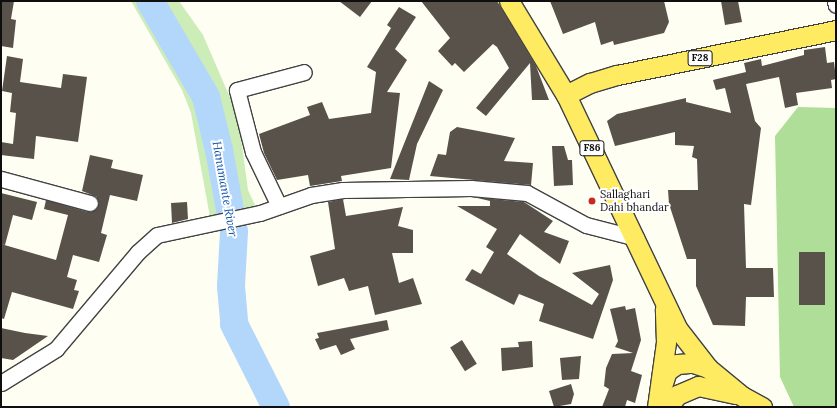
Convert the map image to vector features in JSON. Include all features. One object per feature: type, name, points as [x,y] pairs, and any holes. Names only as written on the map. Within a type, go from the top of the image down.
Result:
[{"type":"main road","name":"F86","points":[[509,1],[566,95],[636,238],[665,302],[666,342],[662,401]]},
{"type":"main road","name":"F28","points":[[566,95],[590,83],[616,75],[836,30]]},
{"type":"main road","points":[[665,302],[677,328],[708,368],[742,396],[762,407]]},
{"type":"main road","points":[[662,401],[667,371],[676,364],[693,363],[708,368]]},
{"type":"main road","points":[[662,401],[698,386],[742,396]]},
{"type":"street","points":[[835,1],[836,5]]},
{"type":"street","points":[[279,206],[253,152],[237,90],[304,72]]},
{"type":"street","points":[[1,179],[90,202]]},
{"type":"street","points":[[1,383],[56,349],[148,242],[157,235],[260,213],[311,195],[343,190],[471,188],[527,193],[586,226],[636,238]]},
{"type":"green space","points":[[131,1],[179,1],[203,35],[238,116],[248,190],[257,209],[210,217],[191,113],[182,90]]},
{"type":"green space","points":[[798,107],[836,108],[836,407],[794,407],[780,377],[775,136]]},
{"type":"building","points":[[1,1],[14,1],[11,19],[16,20],[13,48],[1,46]]},
{"type":"building","points":[[339,1],[372,1],[360,17]]},
{"type":"building","points":[[421,1],[497,1],[536,66],[549,100],[532,100],[530,63],[486,116],[476,108],[509,68],[497,47],[493,44],[464,72],[455,63],[452,66],[438,51],[450,38]]},
{"type":"building","points":[[550,1],[664,1],[669,22],[664,33],[614,45],[613,41],[601,45],[595,22],[563,34]]},
{"type":"building","points":[[721,1],[738,1],[742,22],[725,25]]},
{"type":"building","points":[[399,7],[416,17],[395,49],[407,60],[387,92],[400,93],[391,168],[341,176],[342,181],[310,186],[308,175],[277,180],[264,153],[259,134],[310,115],[307,107],[322,102],[329,119],[371,113],[376,72],[367,67],[391,28],[387,25]]},
{"type":"building","points":[[825,47],[827,63],[834,62],[836,79],[831,80],[832,88],[796,93],[798,105],[785,108],[779,77],[746,84],[755,121],[761,128],[751,205],[744,204],[746,268],[773,268],[774,297],[746,297],[745,326],[713,325],[696,286],[696,259],[687,259],[669,204],[668,190],[698,190],[697,159],[692,157],[694,146],[675,145],[675,132],[615,146],[607,121],[617,114],[686,98],[686,102],[731,113],[725,88],[716,90],[713,80],[746,72],[744,63],[761,59],[762,66],[804,55],[804,50]]},
{"type":"building","points":[[7,56],[23,59],[20,82],[61,88],[63,74],[87,77],[78,142],[36,136],[34,159],[1,155],[1,142],[13,144],[16,113],[10,112],[12,93],[2,91]]},
{"type":"building","points":[[429,81],[443,90],[417,144],[409,180],[390,179]]},
{"type":"building","points":[[457,127],[515,138],[504,161],[533,163],[531,185],[430,176],[438,154],[446,155],[450,132]]},
{"type":"building","points":[[552,146],[564,146],[568,160],[572,160],[573,185],[554,186]]},
{"type":"building","points":[[90,155],[113,160],[111,168],[143,175],[137,201],[110,195],[101,233],[107,235],[99,262],[73,255],[67,277],[77,280],[74,290],[79,291],[73,309],[12,292],[4,319],[1,318],[1,244],[56,260],[68,215],[44,209],[46,200],[88,212],[97,209],[97,197],[82,191]]},
{"type":"building","points":[[1,193],[37,202],[32,220],[13,215],[5,245],[1,244]]},
{"type":"building","points":[[473,197],[524,202],[553,221],[544,232],[569,241],[560,264],[520,234],[507,254],[539,276],[592,305],[599,294],[572,273],[610,265],[613,280],[593,339],[539,321],[544,304],[519,294],[514,305],[465,280],[472,269],[481,274],[494,252],[486,247],[497,229],[457,206],[490,206],[490,201]]},
{"type":"building","points":[[343,199],[346,216],[403,207],[398,226],[413,230],[413,253],[392,253],[399,283],[413,278],[422,304],[375,315],[368,286],[349,291],[344,278],[318,286],[310,256],[335,249],[328,202]]},
{"type":"building","points":[[187,202],[188,219],[172,223],[171,203]]},
{"type":"building","points":[[799,252],[825,252],[825,305],[799,305]]},
{"type":"building","points":[[625,306],[626,310],[635,308],[641,340],[631,371],[642,375],[635,403],[627,400],[625,407],[602,407],[609,389],[604,386],[606,368],[612,354],[633,353],[615,347],[618,341],[610,309]]},
{"type":"building","points":[[387,320],[389,330],[350,339],[355,349],[341,355],[336,345],[320,350],[315,339],[319,338],[317,333]]},
{"type":"building","points":[[1,328],[48,336],[13,360],[1,358]]},
{"type":"building","points":[[462,340],[477,364],[465,371],[450,347]]},
{"type":"building","points":[[532,341],[533,367],[502,371],[501,348],[519,347],[518,342]]},
{"type":"building","points":[[581,356],[579,379],[562,380],[560,358]]},
{"type":"building","points":[[571,384],[574,394],[571,404],[554,407],[549,391]]},
{"type":"waterway","name":"Hanumante River","points":[[150,1],[206,97],[219,150],[234,232],[231,286],[234,324],[276,407]]},
{"type":"place","name":"Sallaghari Dahi bhandar","points":[[592,201]]}]
